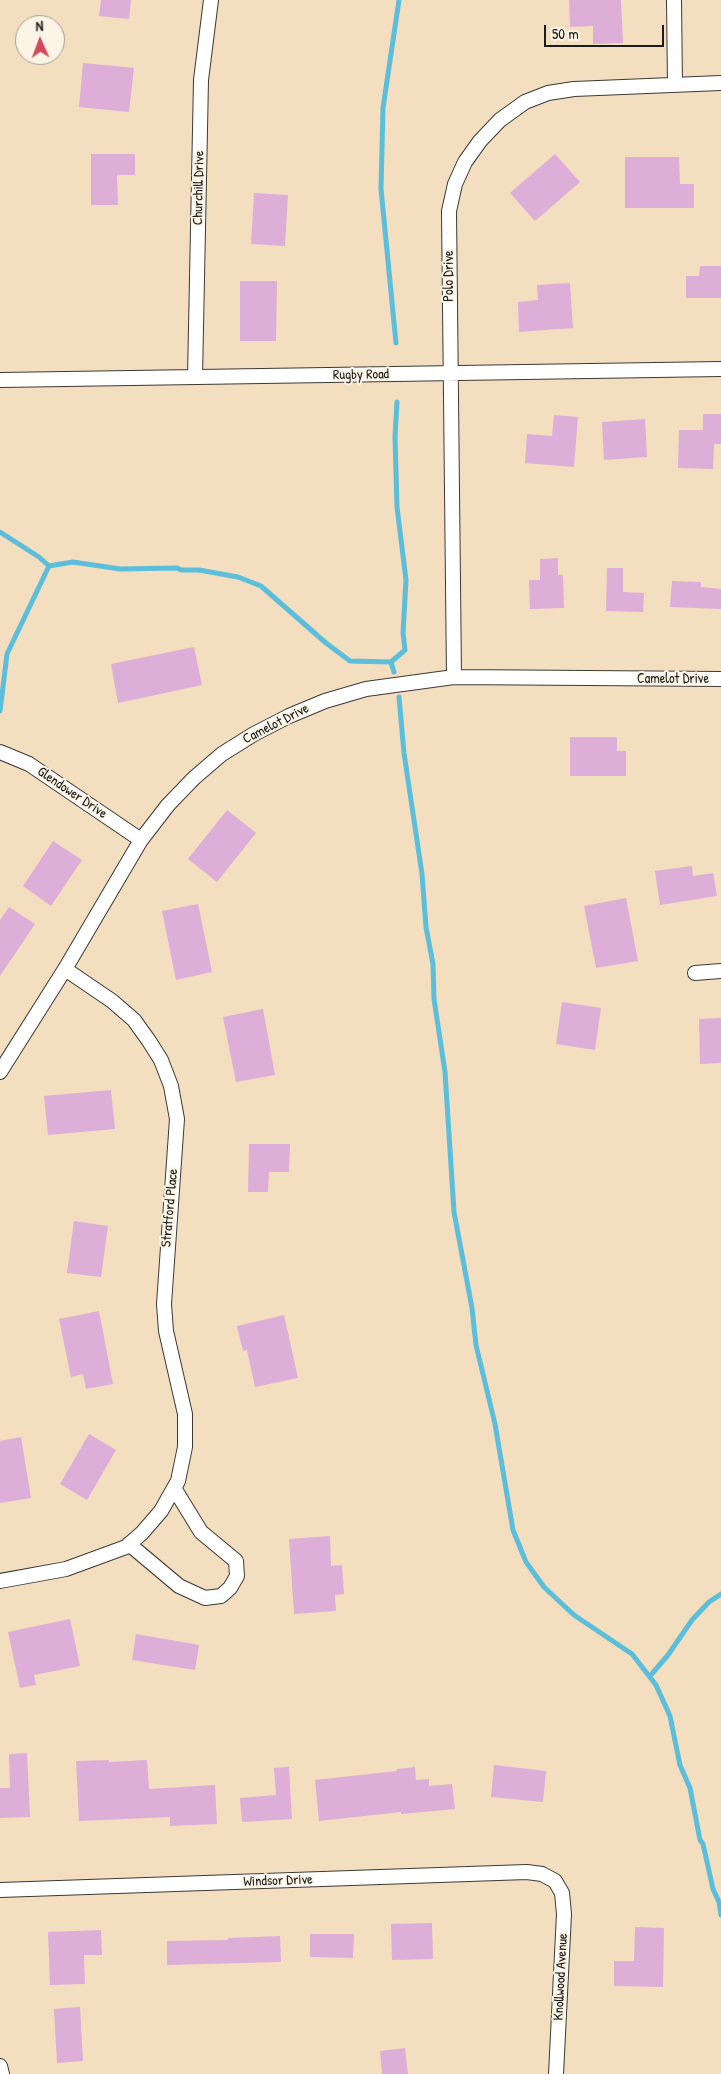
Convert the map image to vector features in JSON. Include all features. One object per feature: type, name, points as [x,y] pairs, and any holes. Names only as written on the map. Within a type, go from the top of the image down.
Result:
[{"type":"street","name":"Churchill Drive","points":[[195,377],[201,80],[211,0]]},
{"type":"street","points":[[674,0],[675,84]]},
{"type":"street","name":"Polo Drive","points":[[454,677],[449,211],[455,184],[465,162],[480,141],[500,120],[525,102],[548,93],[574,89],[721,83]]},
{"type":"street","name":"Rugby Road","points":[[0,380],[721,369]]},
{"type":"street","name":"Camelot Drive","points":[[0,1072],[65,969],[141,840],[168,805],[194,778],[222,754],[254,734],[289,716],[325,701],[366,689],[454,677],[721,679]]},
{"type":"street","name":"Glendower Drive","points":[[0,752],[29,764],[141,840]]},
{"type":"street","name":"Stratford Place","points":[[0,1581],[66,1569],[99,1558],[129,1544],[161,1511],[178,1481],[185,1447],[185,1414],[166,1331],[164,1304],[177,1119],[171,1086],[157,1054],[134,1020],[112,1001],[65,969]]},
{"type":"street","points":[[694,973],[721,971]]},
{"type":"street","points":[[129,1544],[179,1586],[205,1598],[220,1596],[230,1588],[237,1576],[236,1561],[201,1532],[174,1488]]},
{"type":"street","name":"Windsor Drive","points":[[0,1890],[527,1872],[542,1874],[555,1881]]},
{"type":"street","name":"Knollwood Avenue","points":[[555,1881],[562,1893],[564,1914],[556,2074]]},
{"type":"street","points":[[0,2066],[2,2074]]},
{"type":"building","points":[[101,0],[131,0],[129,19],[99,16]]},
{"type":"building","points":[[569,0],[621,0],[623,43],[593,44],[593,26],[570,27]]},
{"type":"building","points":[[83,63],[134,68],[129,112],[79,107]]},
{"type":"building","points":[[91,154],[135,154],[135,175],[117,175],[118,205],[91,205]]},
{"type":"building","points":[[555,154],[580,182],[535,221],[510,193]]},
{"type":"building","points":[[625,157],[679,157],[680,184],[694,184],[694,208],[625,208]]},
{"type":"building","points":[[254,193],[288,195],[285,246],[251,244]]},
{"type":"building","points":[[700,266],[721,266],[721,298],[686,298],[686,276],[699,276]]},
{"type":"building","points":[[240,281],[277,281],[276,341],[240,341]]},
{"type":"building","points":[[570,283],[573,328],[519,332],[518,302],[538,300],[537,285]]},
{"type":"building","points":[[703,414],[721,414],[721,444],[714,444],[713,469],[678,468],[679,430],[703,430]]},
{"type":"building","points":[[554,415],[578,417],[574,467],[525,463],[527,434],[552,436]]},
{"type":"building","points":[[645,419],[647,457],[604,460],[602,422]]},
{"type":"building","points":[[558,558],[558,575],[563,575],[564,608],[530,609],[529,580],[540,580],[540,559]]},
{"type":"building","points":[[607,568],[623,568],[623,592],[644,593],[643,612],[606,611]]},
{"type":"building","points":[[672,581],[701,582],[701,587],[721,589],[721,609],[670,607]]},
{"type":"building","points":[[194,647],[202,685],[118,703],[111,664]]},
{"type":"building","points":[[570,737],[617,737],[617,751],[626,751],[626,776],[570,776]]},
{"type":"building","points":[[227,810],[256,833],[217,882],[188,859]]},
{"type":"building","points":[[53,841],[82,860],[51,906],[23,886]]},
{"type":"building","points":[[692,866],[693,876],[713,873],[717,896],[660,905],[655,871]]},
{"type":"building","points":[[626,898],[638,961],[596,968],[584,906]]},
{"type":"building","points":[[198,904],[212,972],[176,980],[162,911]]},
{"type":"building","points":[[9,907],[35,924],[0,976],[0,920]]},
{"type":"building","points":[[562,1002],[601,1008],[595,1050],[556,1044]]},
{"type":"building","points":[[263,1009],[275,1075],[236,1082],[223,1017]]},
{"type":"building","points":[[721,1018],[721,1063],[700,1064],[699,1019]]},
{"type":"building","points":[[111,1090],[115,1129],[48,1135],[44,1096]]},
{"type":"building","points":[[249,1144],[290,1144],[289,1172],[269,1172],[268,1192],[248,1192]]},
{"type":"building","points":[[74,1221],[108,1226],[101,1277],[67,1273]]},
{"type":"building","points":[[99,1311],[113,1384],[86,1389],[83,1374],[71,1377],[59,1319]]},
{"type":"building","points":[[284,1315],[298,1378],[255,1387],[247,1350],[243,1351],[237,1326]]},
{"type":"building","points":[[89,1434],[116,1450],[87,1500],[60,1484]]},
{"type":"building","points":[[21,1437],[31,1498],[0,1503],[0,1441]]},
{"type":"building","points":[[330,1536],[331,1566],[342,1565],[344,1594],[335,1595],[336,1611],[294,1614],[289,1539]]},
{"type":"building","points":[[70,1619],[80,1666],[34,1675],[36,1685],[20,1688],[8,1632]]},
{"type":"building","points":[[136,1634],[199,1645],[195,1670],[132,1660]]},
{"type":"building","points":[[27,1753],[30,1817],[0,1818],[0,1788],[10,1788],[9,1754]]},
{"type":"building","points":[[109,1760],[109,1762],[147,1760],[149,1789],[215,1785],[217,1824],[170,1826],[170,1817],[79,1821],[76,1761]]},
{"type":"building","points":[[494,1765],[546,1771],[543,1802],[491,1797]]},
{"type":"building","points":[[289,1767],[292,1819],[242,1822],[240,1798],[276,1795],[274,1768]]},
{"type":"building","points":[[415,1767],[416,1780],[429,1779],[429,1786],[452,1784],[455,1809],[401,1814],[401,1812],[319,1821],[315,1780],[397,1771],[397,1769]]},
{"type":"building","points":[[432,1923],[433,1959],[392,1960],[391,1924]]},
{"type":"building","points":[[635,1927],[664,1928],[663,1987],[614,1986],[614,1961],[634,1961]]},
{"type":"building","points":[[101,1930],[102,1955],[84,1955],[85,1984],[50,1985],[48,1932]]},
{"type":"building","points":[[310,1934],[354,1934],[353,1958],[310,1957]]},
{"type":"building","points":[[280,1936],[281,1962],[167,1965],[167,1941],[228,1940],[228,1938]]},
{"type":"building","points":[[80,2007],[83,2061],[57,2063],[54,2009]]},
{"type":"building","points":[[405,2048],[408,2074],[382,2074],[380,2051]]},
{"type":"waterway","points":[[396,343],[381,189],[383,108],[399,0]]},
{"type":"waterway","points":[[49,566],[73,562],[120,569],[177,568],[238,577],[261,586],[326,643],[350,661],[391,662],[405,650],[403,633],[406,580],[397,507],[395,437],[397,402]]},
{"type":"waterway","points":[[0,532],[39,557],[49,566]]},
{"type":"waterway","points":[[0,711],[7,654],[49,566]]},
{"type":"waterway","points":[[391,662],[394,672]]},
{"type":"waterway","points":[[399,697],[404,753],[422,874],[426,927],[433,964],[434,999],[445,1072],[454,1212],[472,1308],[476,1345],[495,1424],[513,1530],[526,1562],[544,1587],[574,1615],[632,1654],[656,1685],[670,1716],[680,1765],[690,1788],[700,1840],[703,1844],[721,1915]]},
{"type":"waterway","points":[[650,1676],[668,1655],[692,1620],[709,1602],[721,1594]]}]
